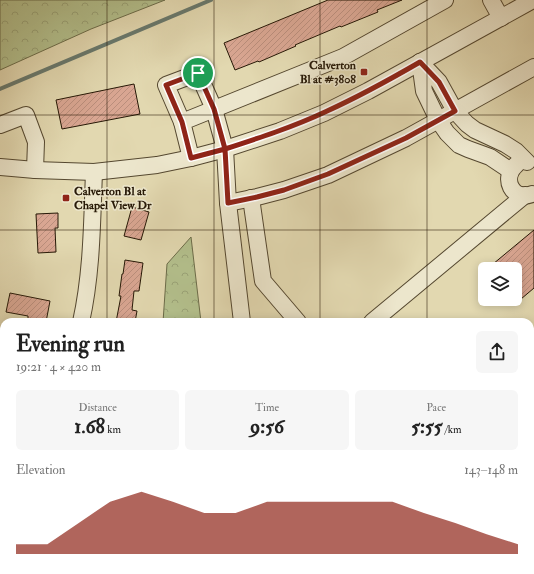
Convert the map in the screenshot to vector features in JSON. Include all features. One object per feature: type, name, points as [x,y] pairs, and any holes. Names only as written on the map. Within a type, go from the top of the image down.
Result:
[{"type":"street","points":[[182,122],[342,57],[446,0]]},
{"type":"street","points":[[491,0],[501,18]]},
{"type":"street","points":[[0,167],[94,172],[157,165],[225,149],[280,131],[324,113],[368,91],[533,0]]},
{"type":"street","points":[[420,62],[439,82],[455,111],[467,124],[475,130],[506,144],[531,163]]},
{"type":"street","points":[[420,62],[424,91],[438,120],[447,133],[459,145],[490,157],[511,171]]},
{"type":"street","points":[[228,203],[284,190],[328,174],[406,138],[534,66]]},
{"type":"street","points":[[191,158],[182,122],[166,85],[198,73],[214,109],[225,149],[228,203],[242,318]]},
{"type":"street","points":[[0,125],[26,115],[36,142],[35,170]]},
{"type":"street","points":[[529,194],[519,194],[514,191],[509,182],[509,176],[517,164],[522,162],[531,163]]},
{"type":"street","points":[[82,318],[92,232],[94,172]]},
{"type":"street","points":[[377,318],[529,194]]},
{"type":"street","points":[[251,198],[263,280],[295,318]]},
{"type":"green space","points":[[0,0],[165,0],[91,29],[0,70]]},
{"type":"green space","points":[[191,237],[201,318],[163,318],[167,264]]},
{"type":"building","points":[[328,0],[402,0],[377,10],[378,12],[341,27],[340,26],[259,62],[258,61],[235,70],[224,43]]},
{"type":"building","points":[[134,84],[140,114],[62,129],[56,100]]},
{"type":"building","points":[[132,207],[149,212],[141,240],[124,236]]},
{"type":"building","points":[[58,213],[58,228],[55,228],[56,252],[38,253],[36,214]]},
{"type":"building","points":[[534,230],[534,288],[522,298],[522,262],[495,262]]},
{"type":"building","points":[[125,260],[143,263],[139,291],[134,291],[132,310],[137,311],[136,318],[117,318]]},
{"type":"building","points":[[10,293],[50,301],[47,318],[28,318],[28,316],[6,312]]},
{"type":"waterway","points":[[0,89],[211,0]]},
{"type":"place","name":"Calverton Bl at #3808","points":[[364,72]]},
{"type":"place","name":"Calverton Bl at Chapel View Dr","points":[[66,198]]},
{"type":"route","points":[[198,73],[166,85],[182,122],[191,158],[225,149],[228,203],[284,190],[328,174],[406,138],[455,111],[439,82],[420,62],[368,91],[324,113],[280,131],[225,149],[214,109],[198,73]]}]
